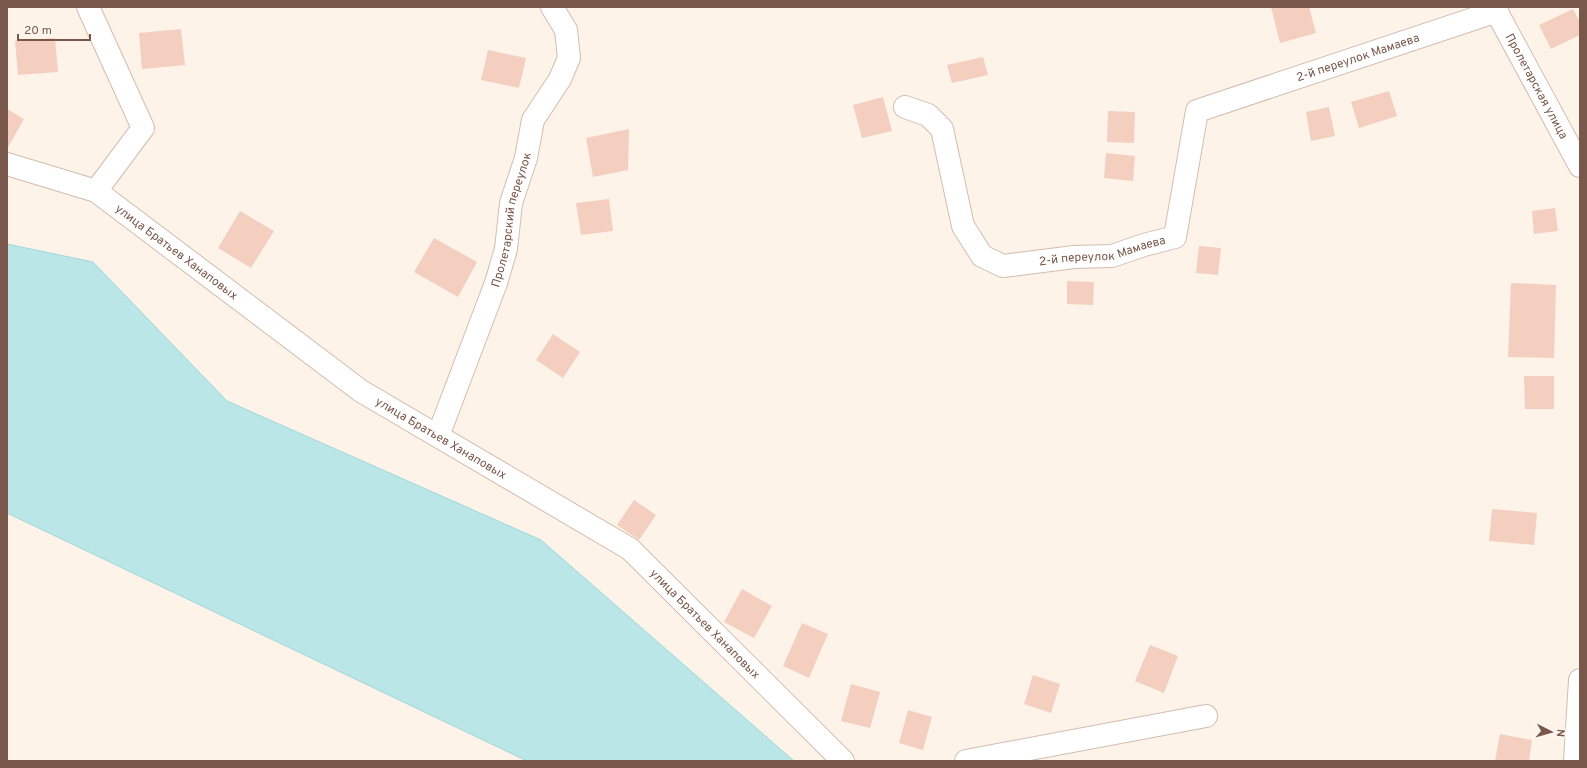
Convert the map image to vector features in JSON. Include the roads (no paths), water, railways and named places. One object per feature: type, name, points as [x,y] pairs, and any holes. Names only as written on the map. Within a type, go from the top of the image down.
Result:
[{"type":"street","points":[[88,7],[143,128],[96,190]]},
{"type":"street","name":"Пролетарский переулок","points":[[438,436],[496,283],[506,249],[511,203],[526,158],[533,120],[560,79],[569,58],[566,30],[552,7]]},
{"type":"street","name":"2-й переулок Мамаева","points":[[904,107],[928,115],[942,129],[963,226],[982,256],[1003,266],[1074,257],[1112,256],[1144,245],[1175,237],[1197,111],[1496,9]]},
{"type":"street","name":"Пролетарская улица","points":[[1496,9],[1580,166]]},
{"type":"street","name":"улица Братьев Ханаповых","points":[[7,164],[96,190],[361,391],[630,549],[842,761]]},
{"type":"street","points":[[1575,761],[1580,680]]},
{"type":"street","points":[[966,761],[1206,716]]},
{"type":"water","points":[[7,244],[93,262],[227,401],[541,540],[794,761],[527,761],[7,513]]}]
